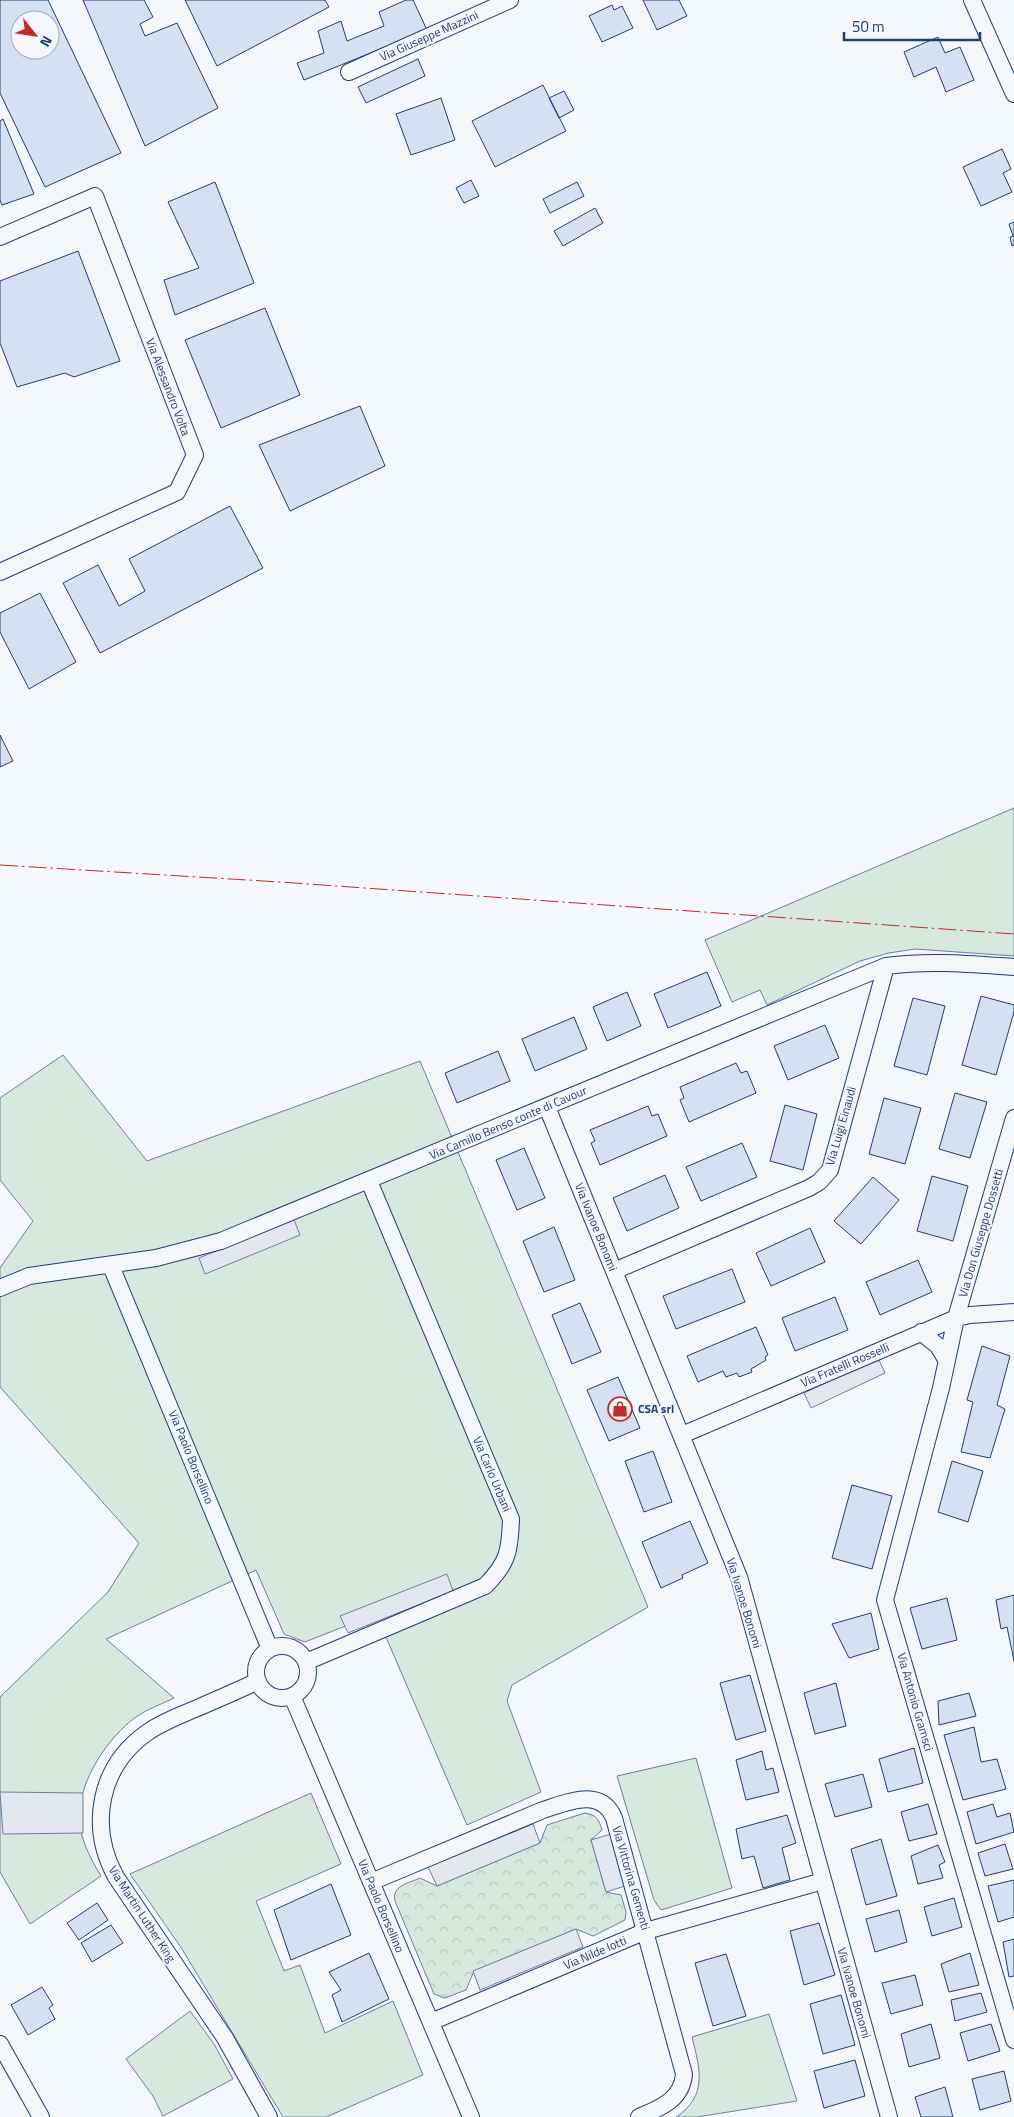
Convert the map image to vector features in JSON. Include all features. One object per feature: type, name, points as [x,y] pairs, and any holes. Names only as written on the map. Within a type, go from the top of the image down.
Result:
[{"type":"street","name":"Via Giuseppe Mazzini","points":[[349,72],[510,0]]},
{"type":"street","points":[[972,0],[1014,94]]},
{"type":"street","name":"Via Alessandro Volta","points":[[0,238],[95,196],[195,455],[177,492],[0,572]]},
{"type":"street","name":"Via Camillo Benso conte di Cavour","points":[[0,1288],[29,1276],[112,1266],[179,1253],[221,1241],[886,966],[918,962],[944,962],[1014,967]]},
{"type":"street","name":"Via Luigi Einaudi","points":[[614,1271],[809,1188],[819,1182],[830,1170],[886,966]]},
{"type":"street","name":"Via Ivanoe Bonomi","points":[[547,1107],[682,1435],[738,1577],[890,2117]]},
{"type":"street","name":"Via Don Giuseppe Dossetti","points":[[956,1318],[1014,1118]]},
{"type":"street","name":"Via Carlo Urbani","points":[[306,1662],[485,1586],[500,1571],[510,1546],[511,1519],[369,1181]]},
{"type":"street","name":"Via Paolo Borsellino","points":[[112,1266],[270,1650]]},
{"type":"street","name":"Via Fratelli Rosselli","points":[[682,1435],[956,1318],[970,1315],[1014,1312]]},
{"type":"street","name":"Via Antonio Gramsci","points":[[956,1318],[947,1361],[885,1600],[1014,2040]]},
{"type":"street","points":[[921,1332],[938,1346],[947,1361]]},
{"type":"street","points":[[281,1646],[289,1647],[302,1655],[306,1662],[308,1677],[305,1685],[292,1696],[276,1698],[262,1689],[258,1681],[257,1665],[260,1657],[270,1650],[281,1646]]},
{"type":"street","name":"Via Martin Luther King","points":[[258,1681],[165,1722],[135,1742],[123,1755],[108,1783],[101,1806],[101,1838],[106,1858],[116,1877],[225,2038],[269,2117]]},
{"type":"street","name":"Via Paolo Borsellino","points":[[292,1696],[471,2117]]},
{"type":"street","name":"Via Vittorina Gementi","points":[[371,1882],[543,1810],[572,1801],[594,1799],[607,1806],[614,1818],[684,2074],[684,2084],[672,2100],[665,2106],[639,2117]]},
{"type":"street","name":"Via Nilde Iotti","points":[[431,2022],[646,1931],[823,1881]]},
{"type":"street","points":[[0,2044],[42,2117]]},
{"type":"green space","points":[[1014,808],[1014,956],[915,949],[889,953],[860,961],[767,1005],[760,990],[732,1002],[705,940]]},
{"type":"green space","points":[[63,1055],[147,1161],[420,1061],[648,1607],[512,1685],[507,1701],[541,1792],[467,1825],[376,1614],[305,1642],[284,1634],[256,1570],[106,1639],[174,1698],[136,1717],[115,1736],[97,1760],[84,1788],[79,1823],[89,1855],[101,1876],[30,1924],[0,1872],[0,1697],[108,1592],[139,1543],[0,1387],[0,1268],[33,1221],[0,1180],[0,1098]]},
{"type":"green space","points":[[696,1758],[732,1888],[661,1910],[654,1900],[617,1776]]},
{"type":"green space","points":[[311,1793],[341,1864],[256,1901],[284,1971],[300,1965],[325,2033],[393,2001],[423,2075],[326,2117],[283,2117],[182,1949],[130,1874]]},
{"type":"green space","points":[[585,1813],[597,1818],[600,1823],[602,1830],[591,1840],[606,1892],[621,1895],[626,1912],[625,1920],[593,1936],[576,1929],[474,1971],[466,1990],[445,1998],[434,1994],[395,1901],[394,1896],[398,1888],[420,1878],[437,1886],[540,1843],[547,1825]]},
{"type":"green space","points":[[190,2011],[214,2044],[233,2079],[163,2116],[153,2096],[126,2059]]},
{"type":"green space","points":[[769,2014],[797,2101],[697,2117],[676,2117],[693,2100],[699,2081],[699,2071],[692,2037]]},
{"type":"shaded area","points":[[294,1220],[300,1235],[205,1274],[199,1258]]},
{"type":"shaded area","points":[[878,1358],[885,1373],[811,1408],[804,1393]]},
{"type":"shaded area","points":[[447,1574],[453,1591],[348,1633],[340,1616]]},
{"type":"shaded area","points":[[0,1792],[83,1793],[83,1833],[3,1834]]},
{"type":"shaded area","points":[[533,1824],[540,1843],[437,1886],[428,1867]]},
{"type":"shaded area","points":[[611,1834],[625,1886],[606,1892],[591,1840]]},
{"type":"shaded area","points":[[576,1929],[583,1947],[480,1990],[473,1971]]},
{"type":"building","points":[[0,0],[48,0],[53,10],[10,10],[10,60],[60,60],[60,25],[121,153],[45,187],[0,93]]},
{"type":"building","points":[[83,0],[144,0],[153,17],[140,24],[145,36],[177,23],[218,108],[145,146]]},
{"type":"building","points":[[185,0],[325,0],[329,7],[217,66]]},
{"type":"building","points":[[406,0],[413,0],[427,30],[304,80],[297,63],[324,53],[318,31],[341,21],[347,41],[384,26],[379,12]]},
{"type":"building","points":[[643,0],[679,0],[687,16],[657,30]]},
{"type":"building","points":[[612,5],[614,10],[622,6],[633,28],[602,42],[589,16]]},
{"type":"building","points":[[938,37],[945,53],[960,47],[974,80],[946,92],[936,67],[914,77],[904,52]]},
{"type":"building","points":[[418,59],[425,76],[366,103],[358,87]]},
{"type":"building","points":[[543,85],[566,131],[495,167],[472,121]]},
{"type":"building","points":[[564,91],[574,110],[559,118],[549,98]]},
{"type":"building","points":[[441,98],[455,140],[411,155],[396,114]]},
{"type":"building","points":[[3,119],[34,194],[2,205],[0,200],[0,121]]},
{"type":"building","points":[[1002,149],[1011,169],[1003,173],[1012,192],[981,206],[963,167]]},
{"type":"building","points":[[471,180],[479,196],[464,203],[456,188]]},
{"type":"building","points":[[215,182],[254,283],[175,315],[164,280],[199,268],[168,202]]},
{"type":"building","points":[[577,182],[584,196],[550,213],[543,199]]},
{"type":"building","points":[[595,208],[603,223],[563,246],[554,231]]},
{"type":"building","points":[[1014,222],[1014,245],[1012,246],[1010,237],[1013,236],[1009,224]]},
{"type":"building","points":[[78,251],[120,361],[74,377],[65,373],[17,387],[0,343],[0,281]]},
{"type":"building","points":[[265,308],[300,395],[221,428],[185,340]]},
{"type":"building","points":[[360,406],[385,466],[290,511],[259,445]]},
{"type":"building","points":[[230,506],[263,568],[100,653],[63,583],[98,565],[119,606],[145,591],[129,559]]},
{"type":"building","points":[[40,593],[76,662],[29,689],[0,632],[0,613]]},
{"type":"building","points":[[0,735],[13,761],[0,767]]},
{"type":"building","points":[[707,972],[721,1006],[668,1028],[654,994]]},
{"type":"building","points":[[627,992],[641,1026],[607,1041],[593,1007]]},
{"type":"building","points":[[981,996],[1014,1005],[1014,1012],[996,1075],[962,1065]]},
{"type":"building","points":[[913,998],[945,1006],[927,1075],[894,1066]]},
{"type":"building","points":[[574,1017],[587,1049],[535,1071],[522,1039]]},
{"type":"building","points":[[825,1025],[839,1058],[788,1080],[774,1046]]},
{"type":"building","points":[[498,1051],[510,1081],[457,1103],[445,1073]]},
{"type":"building","points":[[736,1063],[741,1073],[747,1071],[756,1093],[689,1122],[680,1100],[684,1098],[680,1087]]},
{"type":"building","points":[[955,1093],[987,1102],[970,1158],[939,1149]]},
{"type":"building","points":[[884,1098],[921,1108],[905,1164],[869,1154]]},
{"type":"building","points":[[785,1105],[817,1114],[803,1170],[770,1161]]},
{"type":"building","points":[[648,1106],[652,1116],[658,1114],[667,1136],[600,1165],[591,1143],[595,1141],[590,1130]]},
{"type":"building","points":[[742,1143],[757,1177],[701,1201],[686,1167]]},
{"type":"building","points":[[524,1148],[545,1198],[517,1210],[496,1160]]},
{"type":"building","points":[[665,1175],[679,1208],[627,1231],[613,1198]]},
{"type":"building","points":[[932,1176],[968,1186],[953,1241],[917,1231]]},
{"type":"building","points":[[873,1177],[899,1200],[861,1244],[834,1221]]},
{"type":"building","points":[[554,1227],[575,1280],[544,1292],[523,1241]]},
{"type":"building","points":[[810,1228],[825,1262],[771,1286],[756,1253]]},
{"type":"building","points":[[918,1260],[932,1292],[880,1315],[866,1282]]},
{"type":"building","points":[[732,1269],[745,1302],[676,1329],[663,1296]]},
{"type":"building","points":[[835,1297],[848,1330],[795,1351],[782,1318]]},
{"type":"building","points":[[580,1303],[601,1352],[572,1364],[552,1315]]},
{"type":"building","points":[[756,1327],[768,1355],[765,1357],[766,1360],[751,1369],[752,1372],[739,1377],[737,1373],[726,1377],[723,1371],[698,1382],[687,1356]]},
{"type":"building","points":[[982,1346],[1010,1356],[997,1405],[1005,1409],[990,1458],[961,1452],[973,1402],[967,1400]]},
{"type":"building","points":[[618,1377],[640,1428],[609,1441],[587,1390]]},
{"type":"building","points":[[653,1451],[672,1502],[644,1512],[625,1461]]},
{"type":"building","points":[[952,1461],[983,1471],[968,1522],[938,1512]]},
{"type":"building","points":[[852,1485],[892,1496],[872,1569],[832,1558]]},
{"type":"building","points":[[690,1521],[708,1563],[682,1575],[683,1578],[661,1588],[642,1542]]},
{"type":"building","points":[[1014,1595],[1014,1661],[1007,1627],[1001,1629],[996,1600]]},
{"type":"building","points":[[947,1598],[957,1640],[922,1649],[910,1608]]},
{"type":"building","points":[[871,1613],[879,1649],[849,1658],[832,1624]]},
{"type":"building","points":[[750,1675],[766,1731],[736,1740],[720,1683]]},
{"type":"building","points":[[836,1683],[846,1726],[815,1734],[804,1693]]},
{"type":"building","points":[[969,1693],[976,1716],[939,1725],[938,1701]]},
{"type":"building","points":[[974,1727],[981,1762],[997,1759],[1006,1789],[963,1800],[944,1735]]},
{"type":"building","points":[[914,1748],[923,1783],[888,1792],[879,1759]]},
{"type":"building","points":[[762,1751],[766,1770],[773,1768],[779,1792],[746,1800],[736,1760]]},
{"type":"building","points":[[863,1774],[872,1807],[835,1817],[825,1784]]},
{"type":"building","points":[[928,1804],[937,1834],[909,1841],[901,1812]]},
{"type":"building","points":[[993,1804],[997,1817],[1010,1813],[1014,1832],[976,1844],[967,1812]]},
{"type":"building","points":[[787,1815],[796,1843],[782,1848],[790,1880],[763,1888],[754,1856],[742,1859],[736,1829]]},
{"type":"building","points":[[881,1839],[897,1896],[866,1905],[851,1849]]},
{"type":"building","points":[[1005,1844],[1013,1869],[985,1876],[978,1853]]},
{"type":"building","points":[[938,1845],[945,1862],[939,1865],[943,1878],[918,1884],[911,1856]]},
{"type":"building","points":[[1014,1880],[1014,1917],[998,1922],[988,1886]]},
{"type":"building","points":[[331,1884],[351,1935],[291,1960],[274,1910]]},
{"type":"building","points":[[954,1898],[962,1927],[932,1936],[924,1907]]},
{"type":"building","points":[[97,1903],[108,1920],[79,1940],[67,1923]]},
{"type":"building","points":[[899,1910],[907,1942],[875,1952],[866,1919]]},
{"type":"building","points":[[819,1923],[835,1975],[804,1985],[790,1931]]},
{"type":"building","points":[[111,1925],[123,1943],[92,1962],[81,1943]]},
{"type":"building","points":[[1014,1939],[1014,1976],[1009,1977],[1003,1942]]},
{"type":"building","points":[[369,1953],[389,1999],[342,2022],[332,1995],[341,1990],[329,1972]]},
{"type":"building","points":[[970,1953],[979,1985],[949,1992],[941,1964]]},
{"type":"building","points":[[726,1954],[746,2016],[713,2026],[695,1963]]},
{"type":"building","points":[[915,1975],[923,2005],[891,2014],[882,1983]]},
{"type":"building","points":[[42,1987],[53,2005],[49,2008],[55,2019],[28,2035],[11,2005]]},
{"type":"building","points":[[981,1993],[987,2012],[955,2021],[951,2000]]},
{"type":"building","points":[[841,1995],[855,2045],[823,2054],[810,2004]]},
{"type":"building","points":[[931,2024],[940,2058],[909,2067],[901,2034]]},
{"type":"building","points":[[991,2024],[1000,2051],[968,2061],[960,2033]]},
{"type":"building","points":[[855,2060],[865,2096],[824,2108],[814,2071]]},
{"type":"building","points":[[1004,2071],[1011,2101],[980,2110],[972,2079]]},
{"type":"building","points":[[945,2087],[953,2117],[921,2117],[915,2097]]},
{"type":"power","points":[[0,865],[280,882],[1014,934]]},
{"type":"place","name":"CSA srl","points":[[620,1409]]}]
